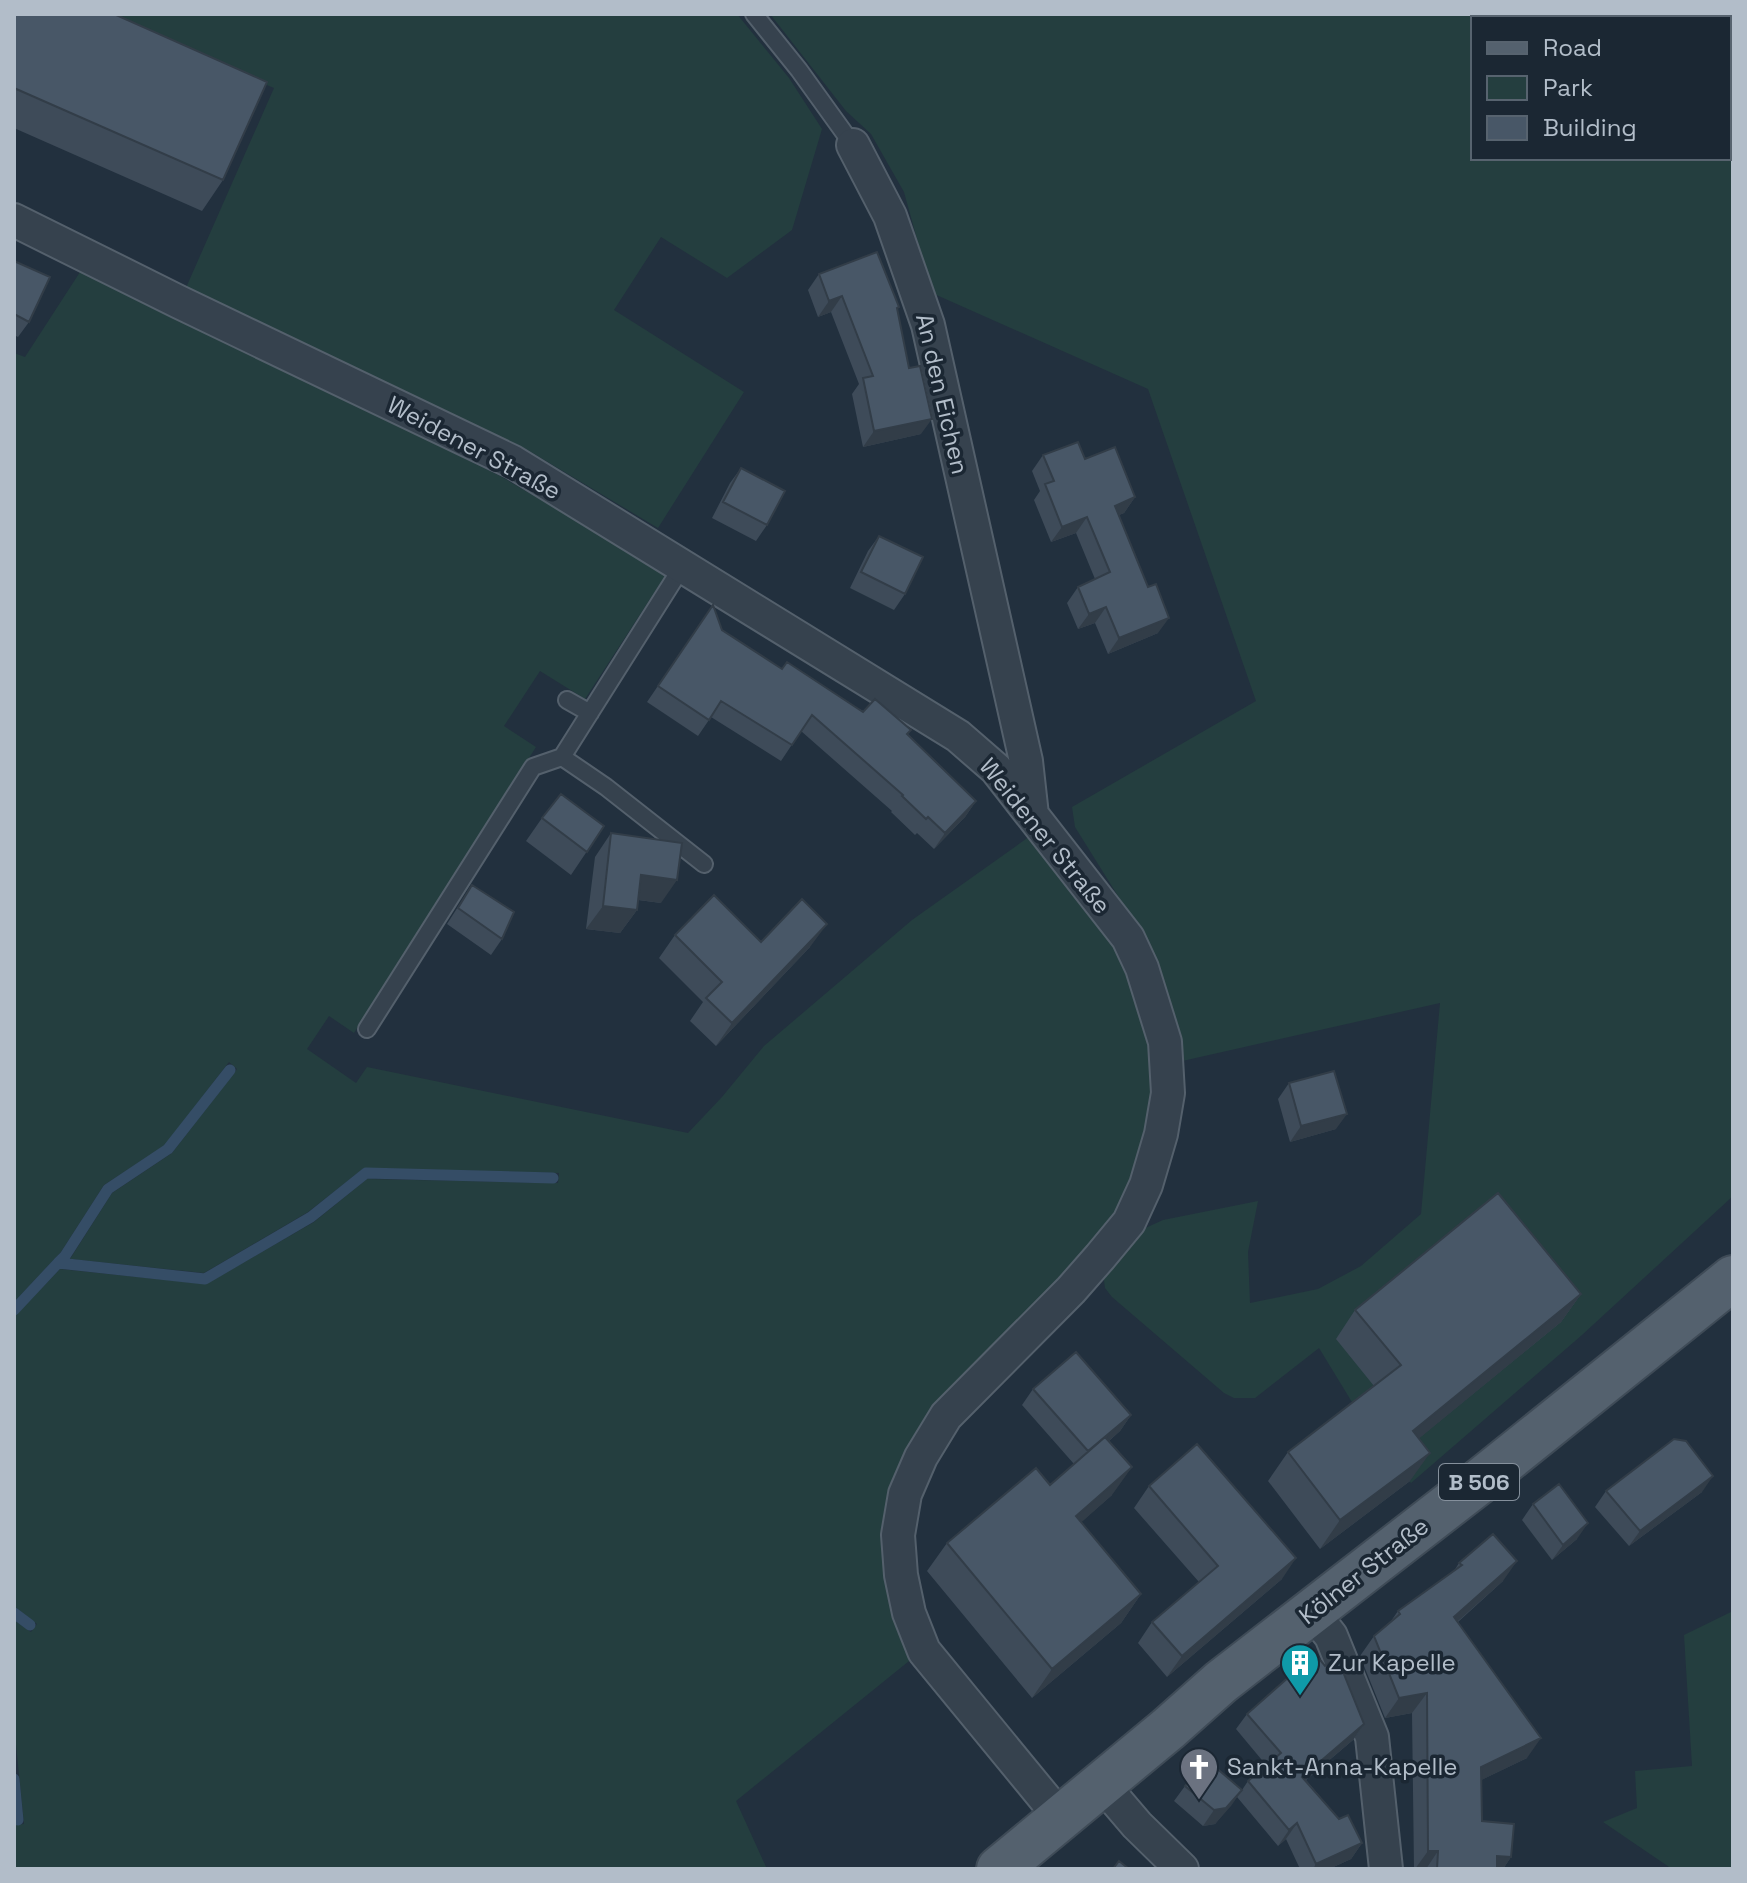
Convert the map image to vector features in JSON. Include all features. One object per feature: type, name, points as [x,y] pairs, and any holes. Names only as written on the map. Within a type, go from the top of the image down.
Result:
[{"type":"main road","name":"Kölner Straße","points":[[999,1869],[1221,1682],[1484,1478],[1733,1278]]},
{"type":"street","name":"An den Eichen","points":[[853,145],[890,216],[928,325],[1026,761],[1032,815]]},
{"type":"street","name":"Weidener Straße","points":[[14,220],[513,462],[958,736],[996,769],[1128,938],[1142,968],[1165,1042],[1168,1093],[1161,1134],[1146,1185],[1129,1222],[1071,1290],[946,1416],[921,1457],[905,1494],[898,1535],[901,1575],[909,1613],[924,1651],[1061,1818]]},
{"type":"street","points":[[1312,1612],[1331,1636],[1372,1737],[1386,1869]]},
{"type":"street","points":[[1102,1784],[1137,1825],[1182,1869]]},
{"type":"lane","name":"An den Eichen","points":[[754,14],[853,145]]},
{"type":"lane","points":[[367,1029],[533,767],[562,757],[682,567]]},
{"type":"lane","points":[[567,700],[590,713]]},
{"type":"lane","points":[[562,757],[606,787],[704,864]]},
{"type":"green space","points":[[92,14],[737,14],[789,78],[822,129],[792,230],[727,278],[661,237],[614,310],[744,392],[658,528],[526,449],[185,290],[274,88]]},
{"type":"green space","points":[[770,14],[1733,14],[1733,1196],[1582,1335],[1411,1483],[1358,1412],[1319,1348],[1255,1398],[1234,1398],[1224,1393],[1105,1288],[1103,1272],[1139,1231],[1163,1220],[1258,1201],[1248,1252],[1250,1303],[1318,1289],[1361,1266],[1421,1214],[1440,1003],[1178,1062],[1138,928],[1075,827],[1072,807],[1256,701],[1148,389],[932,293],[904,192],[871,134],[846,111]]},
{"type":"green space","points":[[82,269],[500,476],[667,573],[585,699],[540,671],[504,726],[536,747],[354,1033],[329,1016],[307,1049],[356,1083],[367,1067],[688,1133],[764,1046],[912,920],[1033,834],[1118,948],[1152,1047],[1156,1090],[1149,1132],[1119,1212],[911,1448],[914,1657],[736,1801],[767,1869],[14,1869],[14,1825],[24,1824],[14,1725],[14,1620],[31,1632],[37,1624],[14,1606],[14,1317],[60,1269],[206,1284],[314,1222],[367,1179],[558,1183],[559,1173],[364,1168],[308,1212],[204,1273],[70,1259],[112,1193],[172,1153],[237,1069],[229,1062],[165,1145],[104,1185],[61,1252],[14,1302],[14,353],[25,357]]},
{"type":"green space","points":[[1733,1611],[1733,1869],[1672,1869],[1603,1822],[1637,1808],[1635,1771],[1692,1766],[1684,1635]]},
{"type":"building","points":[[14,14],[114,14],[267,82],[223,180],[14,88]]},
{"type":"building","points":[[877,252],[899,307],[909,368],[920,366],[932,419],[874,431],[863,378],[873,376],[842,296],[829,301],[819,274]]},
{"type":"building","points":[[14,261],[50,277],[29,322],[14,314]]},
{"type":"building","points":[[1078,442],[1085,459],[1115,447],[1135,497],[1115,506],[1148,587],[1156,584],[1169,618],[1119,638],[1106,607],[1089,614],[1078,587],[1110,572],[1087,517],[1062,527],[1045,484],[1054,481],[1043,455]]},
{"type":"building","points":[[741,468],[785,491],[767,525],[723,502]]},
{"type":"building","points":[[879,536],[923,557],[905,594],[861,572]]},
{"type":"building","points":[[713,605],[722,630],[782,669],[787,662],[863,712],[875,699],[911,730],[907,734],[976,801],[945,833],[812,715],[792,745],[721,701],[709,720],[658,686]]},
{"type":"building","points":[[561,794],[604,826],[587,852],[542,818]]},
{"type":"building","points":[[611,833],[682,843],[677,880],[641,875],[637,910],[603,906]]},
{"type":"building","points":[[472,885],[514,912],[502,939],[458,908]]},
{"type":"building","points":[[714,895],[761,942],[802,899],[827,924],[732,1023],[706,998],[722,982],[675,935]]},
{"type":"building","points":[[1334,1071],[1347,1114],[1301,1126],[1289,1083]]},
{"type":"building","points":[[1498,1193],[1581,1294],[1413,1431],[1430,1453],[1340,1520],[1288,1452],[1401,1365],[1355,1310]]},
{"type":"building","points":[[1076,1352],[1131,1415],[1088,1451],[1033,1389]]},
{"type":"building","points":[[1105,1437],[1132,1467],[1076,1516],[1141,1594],[1052,1669],[947,1543],[1036,1468],[1050,1485]]},
{"type":"building","points":[[1674,1439],[1686,1441],[1713,1476],[1640,1531],[1606,1491]]},
{"type":"building","points":[[1197,1444],[1296,1558],[1182,1656],[1152,1622],[1218,1566],[1149,1486]]},
{"type":"building","points":[[1559,1484],[1588,1523],[1563,1545],[1533,1504]]},
{"type":"building","points":[[1493,1534],[1517,1561],[1454,1617],[1541,1738],[1481,1767],[1482,1821],[1514,1824],[1511,1857],[1497,1856],[1497,1869],[1437,1869],[1438,1851],[1428,1851],[1427,1693],[1399,1698],[1374,1636],[1400,1614],[1398,1611],[1462,1565],[1459,1563]]},
{"type":"building","points":[[1315,1654],[1325,1666],[1337,1657],[1364,1724],[1302,1777],[1339,1819],[1348,1815],[1362,1843],[1316,1864],[1297,1823],[1289,1830],[1248,1781],[1281,1753],[1247,1714]]},
{"type":"building","points":[[1207,1760],[1242,1790],[1226,1808],[1214,1810],[1185,1786]]},
{"type":"building","points":[[1119,1861],[1129,1869],[1113,1869]]},
{"type":"waterway","points":[[58,1263],[108,1189],[168,1149],[230,1070]]},
{"type":"waterway","points":[[14,1310],[58,1263],[205,1279],[311,1217],[366,1173],[553,1178]]},
{"type":"waterway","points":[[14,1613],[30,1625]]},
{"type":"waterway","points":[[14,1779],[18,1820]]},
{"type":"place","name":"Zur Kapelle","points":[[1300,1697]]},
{"type":"place","name":"Sankt-Anna-Kapelle","points":[[1199,1801]]}]
